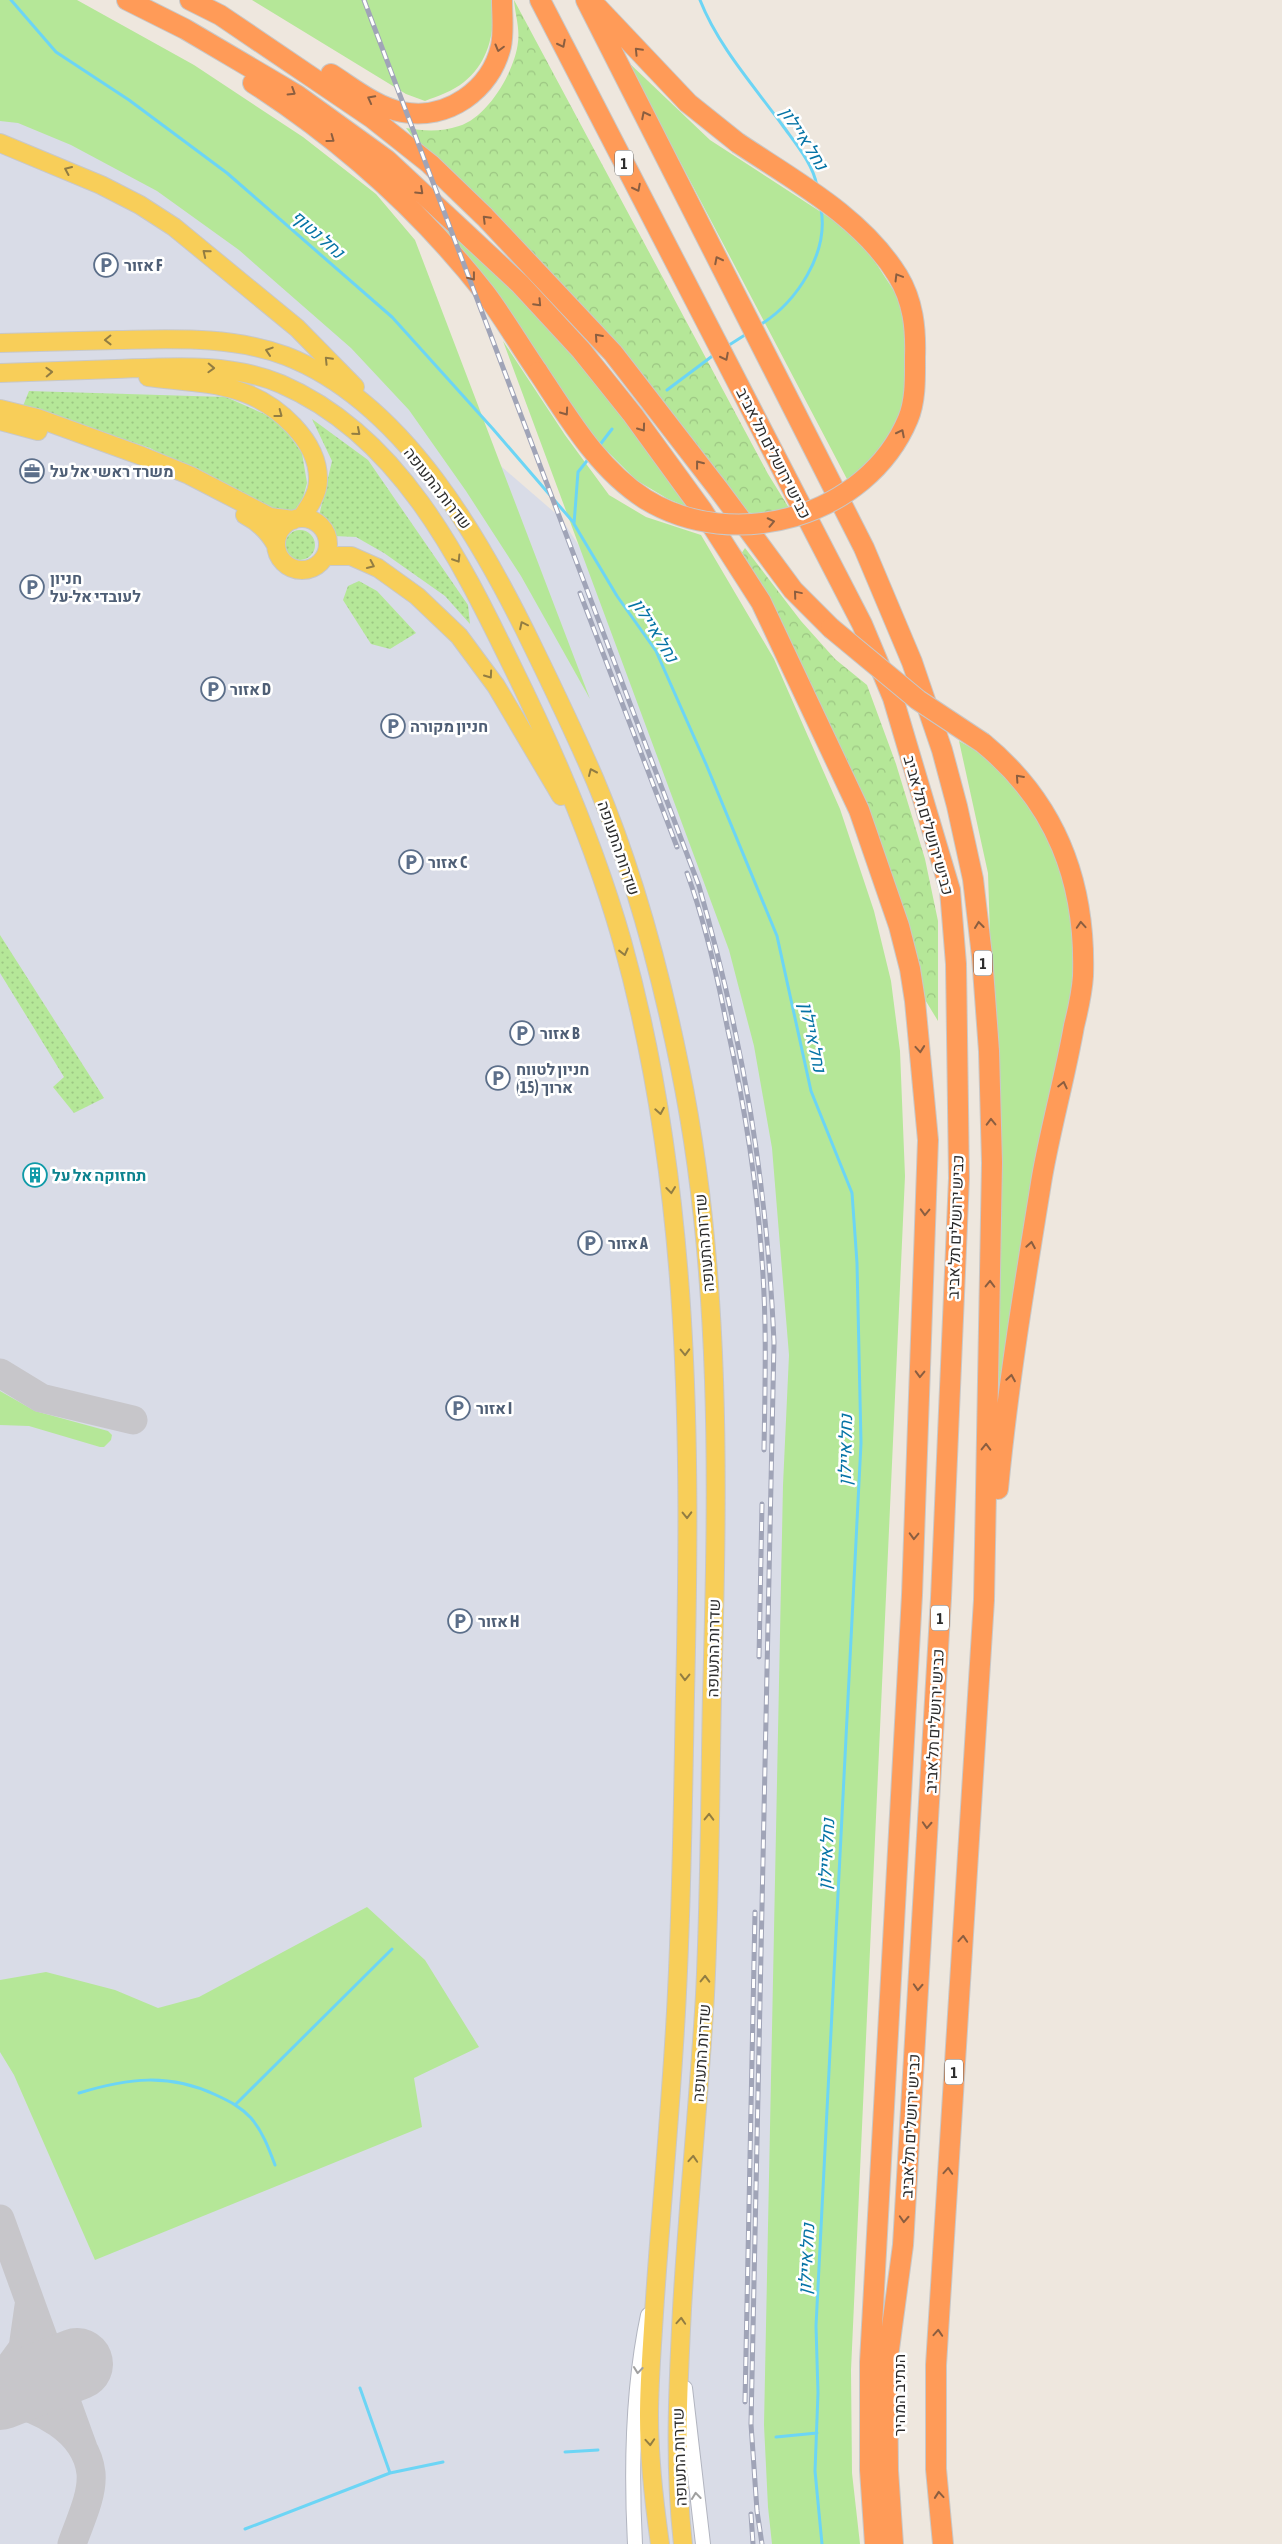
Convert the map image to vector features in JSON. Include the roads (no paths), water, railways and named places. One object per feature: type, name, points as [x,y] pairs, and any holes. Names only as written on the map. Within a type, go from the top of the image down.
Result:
[{"type":"highway","points":[[114,0],[168,28],[267,92],[347,150],[400,197],[463,266],[486,295],[589,446],[617,476],[646,499],[695,520],[733,525],[763,524],[812,511],[841,497],[881,463],[896,442],[909,417],[915,380],[916,342],[912,304],[898,276],[858,227],[738,143],[688,103],[591,0]]},
{"type":"highway","points":[[127,0],[185,28],[297,95],[380,155],[520,284],[581,350],[633,415],[702,510],[760,602],[859,810],[899,926],[910,968],[915,1001],[928,1140],[912,1595],[870,2362],[870,2470],[875,2544]]},
{"type":"highway","points":[[190,0],[227,20],[372,118],[430,164],[484,217],[613,353],[720,490],[793,590],[831,628],[918,700],[983,742],[1002,759],[1028,788],[1052,822],[1074,880],[1081,921],[1083,977],[1066,1072],[1043,1174],[1020,1310],[984,1600]]},
{"type":"highway","points":[[213,0],[373,101],[403,112],[428,112],[461,102],[488,78],[501,46],[502,0]]},
{"type":"highway","name":"כביש ירושלים תל אביב","points":[[540,0],[862,624],[892,698],[950,890],[956,964],[959,1178],[940,1608],[903,2245],[887,2364],[888,2470],[893,2544]]},
{"type":"highway","name":"כביש ירושלים תל אביב","points":[[586,0],[864,548],[892,611],[942,750],[973,879],[982,956],[989,1051],[992,1163],[984,1600],[936,2365],[936,2469],[942,2544]]},
{"type":"highway","name":"הנתיב המהיר","points":[[903,2245],[898,2364],[899,2466],[905,2544]]},
{"type":"main road","points":[[0,142],[101,185],[140,205],[174,226],[297,328],[395,429],[420,460]]},
{"type":"main road","name":"שדרות התעופה","points":[[0,343],[196,338],[251,346],[289,357],[344,388],[370,411],[420,460],[460,513],[491,561],[561,703],[596,783],[648,932],[680,1070],[692,1138],[704,1233],[712,1351],[715,1557],[705,1994],[676,2421],[683,2544]]},
{"type":"main road","name":"שדרות התעופה","points":[[0,373],[177,367],[245,372],[278,383],[329,410],[375,448],[401,476],[438,528],[467,575],[571,793],[610,905],[636,996],[654,1075],[677,1236],[685,1352],[687,1585],[677,1993],[657,2271],[649,2421],[660,2544]]},
{"type":"main road","points":[[98,370],[243,392],[276,412],[300,433],[311,449],[317,466],[318,481],[316,492],[297,519],[280,530],[276,545]]},
{"type":"main road","points":[[0,409],[37,418],[142,456],[189,475],[270,517],[309,519],[322,528],[328,542],[325,556],[314,566],[307,569],[293,568],[281,559],[270,533],[258,522],[185,485],[68,440],[0,421]]},
{"type":"main road","points":[[325,556],[352,556],[378,568],[418,596],[459,636],[496,686],[557,788],[610,905]]},
{"type":"street","points":[[636,2544],[633,2509],[635,2406],[640,2353],[657,2271]]},
{"type":"street","points":[[680,2343],[703,2544]]},
{"type":"waterway","name":"נחל נטוף","points":[[11,0],[56,52],[129,100],[227,173],[392,317],[493,429],[574,523]]},
{"type":"waterway","name":"נחל איילון","points":[[700,0],[716,33],[737,65],[803,154],[812,170],[817,186]]},
{"type":"waterway","name":"נחל איילון","points":[[760,325],[786,303],[798,290],[807,275],[815,259],[820,242],[822,226],[821,209]]},
{"type":"waterway","name":"נחל איילון","points":[[726,347],[748,333]]},
{"type":"waterway","name":"נחל איילון","points":[[667,390],[715,354]]},
{"type":"waterway","name":"נחל איילון","points":[[599,446],[612,429]]},
{"type":"waterway","name":"נחל איילון","points":[[590,457],[578,472],[574,524],[617,596],[656,651],[706,764],[777,936],[811,1091],[852,1193],[857,1263],[861,1443],[816,2326],[818,2393],[815,2471],[822,2544]]},
{"type":"waterway","points":[[236,2104],[392,1949]]},
{"type":"waterway","points":[[79,2093],[114,2084],[148,2080],[182,2083],[199,2088],[230,2102],[247,2114],[262,2135],[275,2165]]},
{"type":"waterway","points":[[360,2388],[390,2473]]},
{"type":"waterway","points":[[776,2437],[817,2433]]},
{"type":"waterway","points":[[565,2452],[598,2450]]},
{"type":"waterway","points":[[245,2529],[390,2473],[443,2462]]},
{"type":"railway","points":[[364,0],[699,886],[715,943],[740,1056],[759,1168],[766,1225],[774,1342],[751,2424],[757,2511],[762,2544]]},
{"type":"railway","points":[[580,593],[677,847]]},
{"type":"railway","points":[[687,873],[705,929],[719,987],[739,1084],[753,1172],[760,1231],[765,1308],[764,1450]]},
{"type":"railway","points":[[759,1657],[762,1504]]},
{"type":"railway","points":[[745,2402],[755,1912]]},
{"type":"railway","points":[[751,2514],[753,2544]]},
{"type":"place","name":"אזור F","points":[[106,265]]},
{"type":"place","name":"משרד ראשי אל על","points":[[32,471]]},
{"type":"place","name":"חניון לעובדי אל-על","points":[[32,587]]},
{"type":"place","name":"אזור D","points":[[213,689]]},
{"type":"place","name":"חניון מקורה","points":[[393,726]]},
{"type":"place","name":"אזור C","points":[[411,862]]},
{"type":"place","name":"אזור B","points":[[522,1033]]},
{"type":"place","name":"חניון לטווח ארוך (15)","points":[[498,1078]]},
{"type":"place","name":"תחזוקה אל על","points":[[35,1175]]},
{"type":"place","name":"אזור A","points":[[590,1243]]},
{"type":"place","name":"אזור I","points":[[458,1408]]},
{"type":"place","name":"אזור H","points":[[460,1621]]}]
